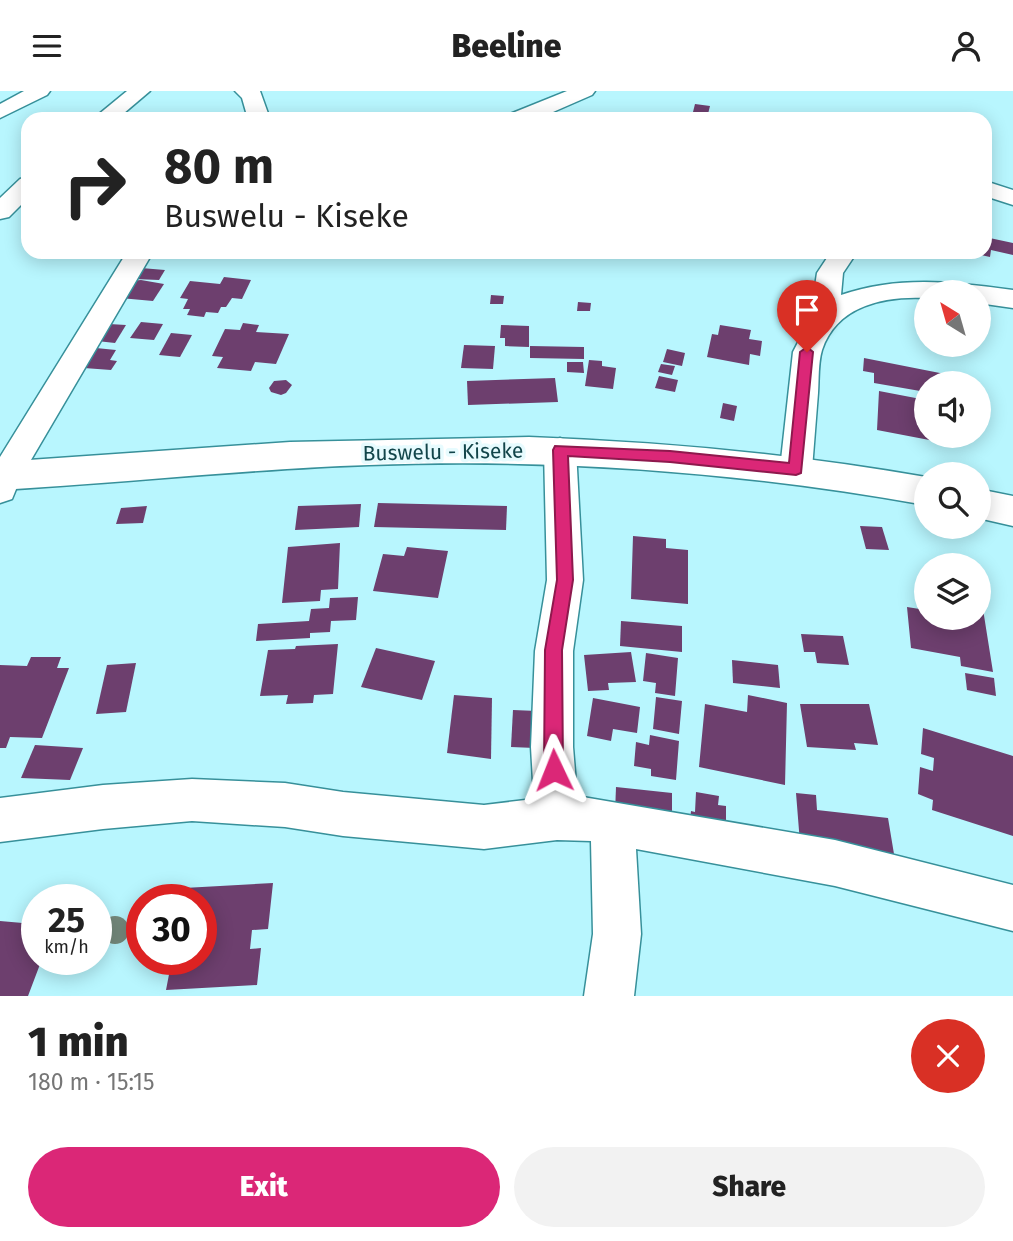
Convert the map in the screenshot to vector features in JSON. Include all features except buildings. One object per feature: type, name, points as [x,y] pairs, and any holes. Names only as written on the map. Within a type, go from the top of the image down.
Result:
[{"type":"main road","name":"Buswelu - Kiseke","points":[[2,481],[289,455],[444,449],[560,450],[670,456],[796,469],[914,489]]},
{"type":"main road","points":[[991,505],[1013,511]]},
{"type":"street","points":[[0,111],[40,91]]},
{"type":"street","points":[[245,91],[252,95],[257,112]]},
{"type":"street","points":[[535,112],[585,91]]},
{"type":"street","points":[[105,95],[132,97]]},
{"type":"street","points":[[113,112],[132,97]]},
{"type":"street","points":[[992,190],[1013,198]]},
{"type":"street","points":[[0,212],[21,191]]},
{"type":"street","points":[[2,481],[136,259]]},
{"type":"street","points":[[824,318],[830,273],[839,259]]},
{"type":"street","points":[[796,469],[807,352],[812,333],[824,318],[846,302],[891,290],[914,289]]},
{"type":"street","points":[[991,296],[1013,299]]},
{"type":"street","points":[[557,818],[552,747],[554,650],[565,580],[560,450]]},
{"type":"street","points":[[0,820],[103,807],[192,800],[285,804],[343,814],[484,827],[557,818],[585,818],[835,863],[1013,908]]},
{"type":"street","points":[[609,996],[617,934],[613,824]]},
{"type":"route","points":[[554,770],[554,650],[565,580],[560,450],[670,456],[796,469],[807,352]]}]
